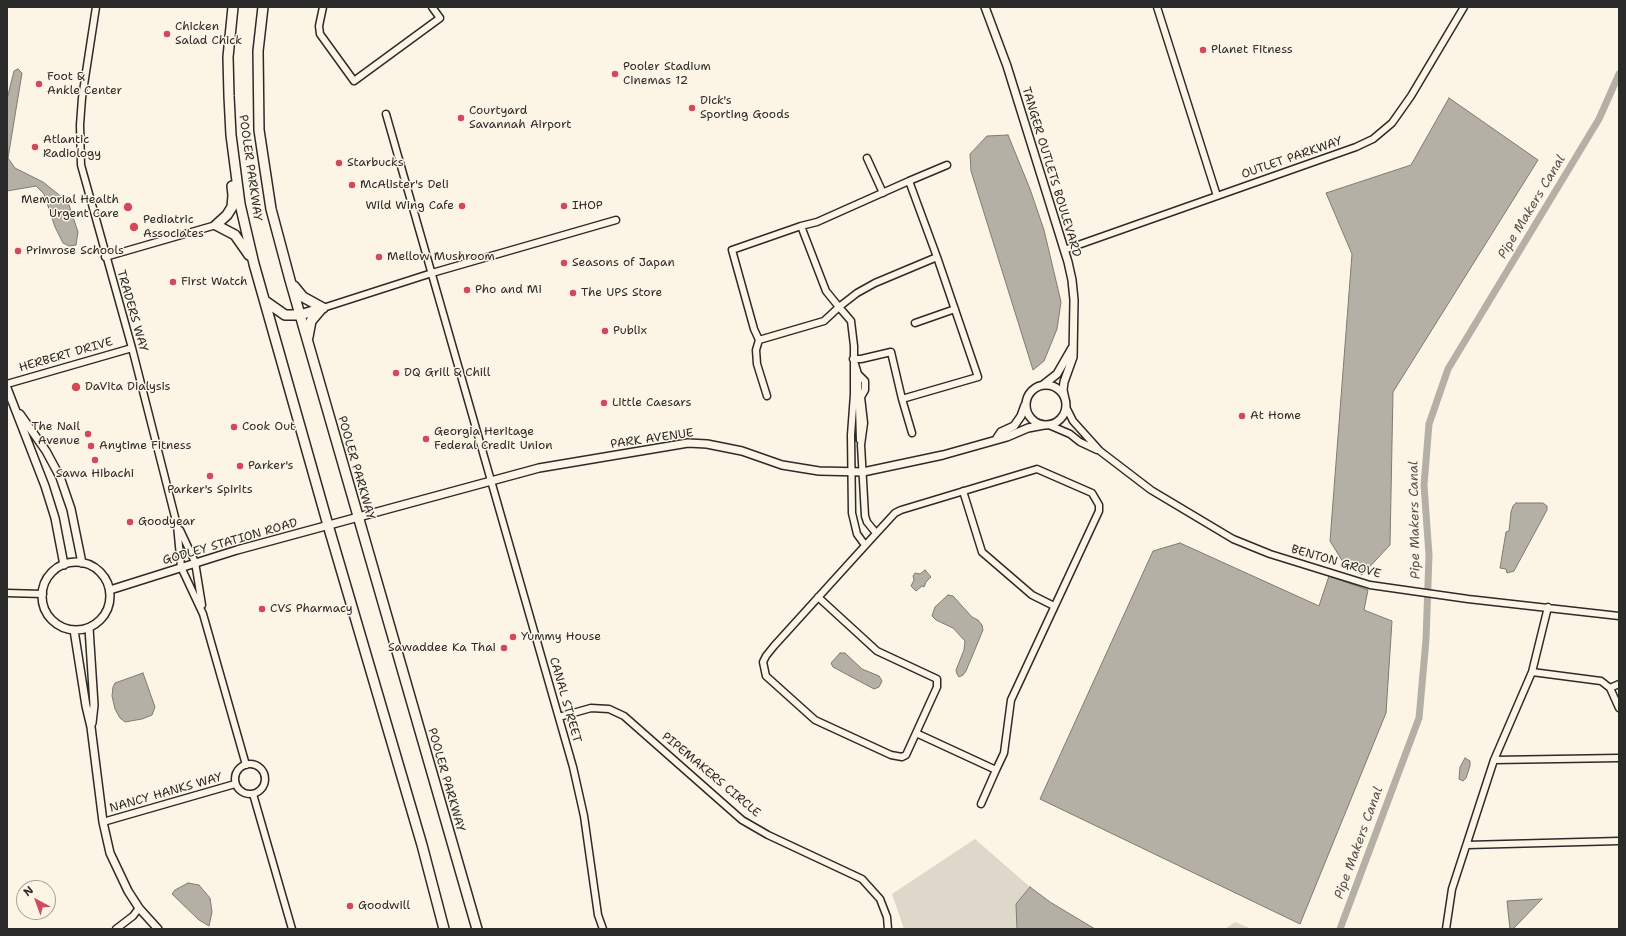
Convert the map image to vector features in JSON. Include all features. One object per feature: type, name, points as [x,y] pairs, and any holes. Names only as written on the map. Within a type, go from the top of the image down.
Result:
[{"type":"main road","name":"POOLER PARKWAY","points":[[233,7],[228,57],[232,143],[240,204],[264,300],[328,526],[422,845],[444,929]]},
{"type":"main road","name":"POOLER PARKWAY","points":[[263,7],[258,51],[259,130],[271,209],[308,345],[477,929]]},
{"type":"main road","points":[[232,143],[228,162],[233,196],[232,207],[227,215],[216,225],[235,235],[244,246],[254,264]]},
{"type":"main road","points":[[289,278],[303,297],[322,308]]},
{"type":"main road","points":[[264,300],[285,315],[300,315],[322,308]]},
{"type":"main road","points":[[308,345],[308,332],[311,321],[322,308]]},
{"type":"street","name":"TRADERS WAY","points":[[96,7],[82,98],[80,124],[81,165],[105,257],[132,348],[177,525],[182,567],[203,614]]},
{"type":"street","points":[[322,7],[319,26],[320,34],[354,81],[440,18],[432,7]]},
{"type":"street","name":"TANGER OUTLETS BOULEVARD","points":[[985,7],[1007,66],[1072,280],[1074,300],[1073,357],[1063,390],[1065,399]]},
{"type":"street","points":[[1157,7],[1217,196]]},
{"type":"street","name":"OUTLET PARKWAY","points":[[1064,250],[1356,148],[1373,139],[1392,122],[1411,96],[1464,7]]},
{"type":"street","name":"CANAL STREET","points":[[386,114],[573,768],[584,816],[598,915],[603,929]]},
{"type":"street","points":[[867,158],[883,193]]},
{"type":"street","points":[[767,396],[757,364],[756,350],[759,340],[754,329],[732,250],[816,222],[947,165]]},
{"type":"street","points":[[902,399],[978,377],[938,258],[909,181]]},
{"type":"street","points":[[322,308],[432,273],[616,220]]},
{"type":"street","points":[[105,257],[216,225]]},
{"type":"street","points":[[801,226],[826,291],[851,320],[854,332],[851,472],[854,524],[857,534],[865,545]]},
{"type":"street","points":[[759,340],[824,321],[857,293],[875,283],[938,258]]},
{"type":"street","points":[[915,323],[955,310]]},
{"type":"street","name":"HERBERT DRIVE","points":[[7,384],[132,348]]},
{"type":"street","points":[[1043,385],[1056,387],[1062,392],[1066,407],[1064,414],[1059,420],[1046,425],[1036,423],[1030,418],[1026,411],[1028,395],[1033,389],[1043,385],[1057,374],[1072,348]]},
{"type":"street","points":[[853,361],[891,352],[912,433]]},
{"type":"street","points":[[853,361],[858,374],[865,381],[865,390],[861,397],[864,423],[861,445],[865,516],[867,522],[876,533]]},
{"type":"street","points":[[7,388],[56,518],[64,565]]},
{"type":"street","name":"PARK AVENUE","points":[[997,438],[1001,432],[1014,426],[1021,416],[1026,403]]},
{"type":"street","points":[[15,407],[46,451],[60,477],[72,509],[82,563]]},
{"type":"street","name":"BENTON GROVE","points":[[1066,407],[1073,421],[1100,451],[1151,490],[1233,539],[1270,554],[1370,585],[1448,596],[1619,616]]},
{"type":"street","name":"PARK AVENUE","points":[[358,518],[539,468],[688,443],[707,444],[742,451],[782,465],[818,471],[863,472],[943,455],[997,438],[1046,425]]},
{"type":"street","name":"BENTON GROVE","points":[[1046,425],[1070,434],[1080,442],[1100,451]]},
{"type":"street","points":[[818,597],[877,651],[937,679],[937,686],[916,733],[906,755],[902,757],[892,755],[815,720],[766,676],[763,662],[766,656],[818,597],[876,533],[901,510],[1037,469],[1092,493],[1099,505],[1098,511],[1011,700],[1004,753],[981,804]]},
{"type":"street","points":[[963,491],[982,552],[1032,595],[1054,606]]},
{"type":"street","name":"GODLEY STATION ROAD","points":[[110,590],[195,562],[358,518]]},
{"type":"street","name":"TRADERS WAY","points":[[177,525],[195,562],[203,614]]},
{"type":"street","points":[[82,563],[92,566],[100,572],[106,580],[110,590],[110,602],[106,613],[98,622],[89,628],[74,630],[61,626],[51,618],[43,603],[43,594],[49,576],[64,565],[82,563]]},
{"type":"street","points":[[7,593],[43,594]]},
{"type":"street","points":[[1446,929],[1452,889],[1494,760],[1532,672],[1548,607]]},
{"type":"street","points":[[203,614],[246,765]]},
{"type":"street","points":[[89,628],[94,705],[91,727]]},
{"type":"street","points":[[74,630],[86,706],[91,727],[103,822],[110,853],[122,880],[139,908],[158,929]]},
{"type":"street","points":[[1532,672],[1601,681],[1610,688],[1619,708]]},
{"type":"street","points":[[1610,688],[1619,684]]},
{"type":"street","name":"PIPEMAKERS CIRCLE","points":[[559,717],[591,708],[609,709],[624,716],[742,820],[768,835],[862,879],[880,899],[887,917],[888,929]]},
{"type":"street","points":[[916,733],[996,770]]},
{"type":"street","points":[[1494,760],[1619,758]]},
{"type":"street","points":[[246,765],[259,768],[264,775],[263,785],[253,794],[244,793],[236,784],[236,775],[238,770],[246,765]]},
{"type":"street","name":"NANCY HANKS WAY","points":[[103,822],[236,784]]},
{"type":"street","points":[[253,794],[292,929]]},
{"type":"street","points":[[1467,845],[1619,841]]},
{"type":"street","points":[[116,929],[133,916],[139,908]]},
{"type":"shaded area","points":[[18,69],[22,73],[8,158],[15,168],[43,182],[68,202],[78,232],[76,245],[69,246],[63,243],[55,227],[44,194],[36,186],[7,191],[7,99],[14,71]]},
{"type":"shaded area","points":[[1449,98],[1538,160],[1393,392],[1390,545],[1362,575],[1343,562],[1330,541],[1352,254],[1326,193],[1411,165]]},
{"type":"shaded area","points":[[1008,135],[1030,189],[1044,230],[1061,302],[1057,329],[1044,361],[1033,370],[971,171],[970,154],[987,136]]},
{"type":"shaded area","points":[[1516,503],[1543,503],[1547,506],[1547,510],[1514,571],[1507,573],[1506,569],[1500,568],[1506,532],[1509,531],[1511,512]]},
{"type":"shaded area","points":[[1180,543],[1319,606],[1329,576],[1368,590],[1364,610],[1392,621],[1386,713],[1300,924],[1040,799],[1153,551]]},
{"type":"shaded area","points":[[925,570],[931,577],[926,582],[924,587],[922,586],[916,591],[911,586],[914,580],[913,576],[915,573],[920,574]]},
{"type":"shaded area","points":[[948,595],[953,596],[972,617],[978,620],[982,625],[983,630],[966,671],[959,677],[956,670],[964,650],[965,641],[953,628],[936,620],[932,616],[935,607]]},
{"type":"shaded area","points":[[840,653],[845,653],[862,669],[879,676],[882,681],[879,687],[874,689],[833,667],[831,663]]},
{"type":"shaded area","points":[[143,673],[155,707],[152,715],[142,719],[125,722],[120,718],[115,709],[112,696],[113,687],[115,683]]},
{"type":"shaded area","points":[[1465,758],[1470,761],[1470,766],[1466,778],[1463,781],[1459,779],[1460,767]]},
{"type":"shaded area","points":[[975,839],[1030,887],[1016,904],[1017,929],[904,929],[892,894]]},
{"type":"shaded area","points":[[188,883],[199,885],[210,898],[212,912],[209,926],[199,920],[172,894],[175,890]]},
{"type":"shaded area","points":[[1030,887],[1050,902],[1095,929],[1017,929],[1016,904]]},
{"type":"shaded area","points":[[1542,899],[1513,929],[1510,929],[1507,901]]},
{"type":"shaded area","points":[[1235,922],[1252,929],[1225,929]]},
{"type":"waterway","name":"Pipe Makers Canal","points":[[1340,929],[1419,718],[1426,640],[1429,555],[1424,485],[1429,424],[1448,369],[1599,119],[1619,74]]},
{"type":"place","name":"Chicken Salad Chick","points":[[167,34]]},
{"type":"place","name":"Planet Fitness","points":[[1203,50]]},
{"type":"place","name":"Pooler Stadium Cinemas 12","points":[[615,74]]},
{"type":"place","name":"Foot & Ankle Center","points":[[39,84]]},
{"type":"place","name":"Dick's Sporting Goods","points":[[692,108]]},
{"type":"place","name":"Courtyard Savannah Airport","points":[[461,118]]},
{"type":"place","name":"Atlantic Radiology","points":[[35,147]]},
{"type":"place","name":"Starbucks","points":[[339,163]]},
{"type":"place","name":"McAlister's Deli","points":[[352,185]]},
{"type":"place","name":"Wild Wing Cafe","points":[[462,206]]},
{"type":"place","name":"IHOP","points":[[564,206]]},
{"type":"place","name":"Memorial Health Urgent Care","points":[[128,207]]},
{"type":"place","name":"Pediatric Associates","points":[[134,227]]},
{"type":"place","name":"Primrose Schools","points":[[18,251]]},
{"type":"place","name":"Mellow Mushroom","points":[[379,257]]},
{"type":"place","name":"Seasons of Japan","points":[[564,263]]},
{"type":"place","name":"First Watch","points":[[173,282]]},
{"type":"place","name":"Pho and Mi","points":[[467,290]]},
{"type":"place","name":"The UPS Store","points":[[573,293]]},
{"type":"place","name":"Publix","points":[[605,331]]},
{"type":"place","name":"DQ Grill & Chill","points":[[396,373]]},
{"type":"place","name":"DaVita Dialysis","points":[[76,387]]},
{"type":"place","name":"Little Caesars","points":[[604,403]]},
{"type":"place","name":"At Home","points":[[1242,416]]},
{"type":"place","name":"Cook Out","points":[[234,427]]},
{"type":"place","name":"The Nail Avenue","points":[[88,434]]},
{"type":"place","name":"Georgia Heritage Federal Credit Union","points":[[426,439]]},
{"type":"place","name":"Anytime Fitness","points":[[91,446]]},
{"type":"place","name":"Sawa Hibachi","points":[[95,460]]},
{"type":"place","name":"Parker's","points":[[240,466]]},
{"type":"place","name":"Parker's Spirits","points":[[210,476]]},
{"type":"place","name":"Goodyear","points":[[130,522]]},
{"type":"place","name":"CVS Pharmacy","points":[[262,609]]},
{"type":"place","name":"Yummy House","points":[[513,637]]},
{"type":"place","name":"Sawaddee Ka Thai","points":[[504,648]]},
{"type":"place","name":"Goodwill","points":[[350,906]]}]
